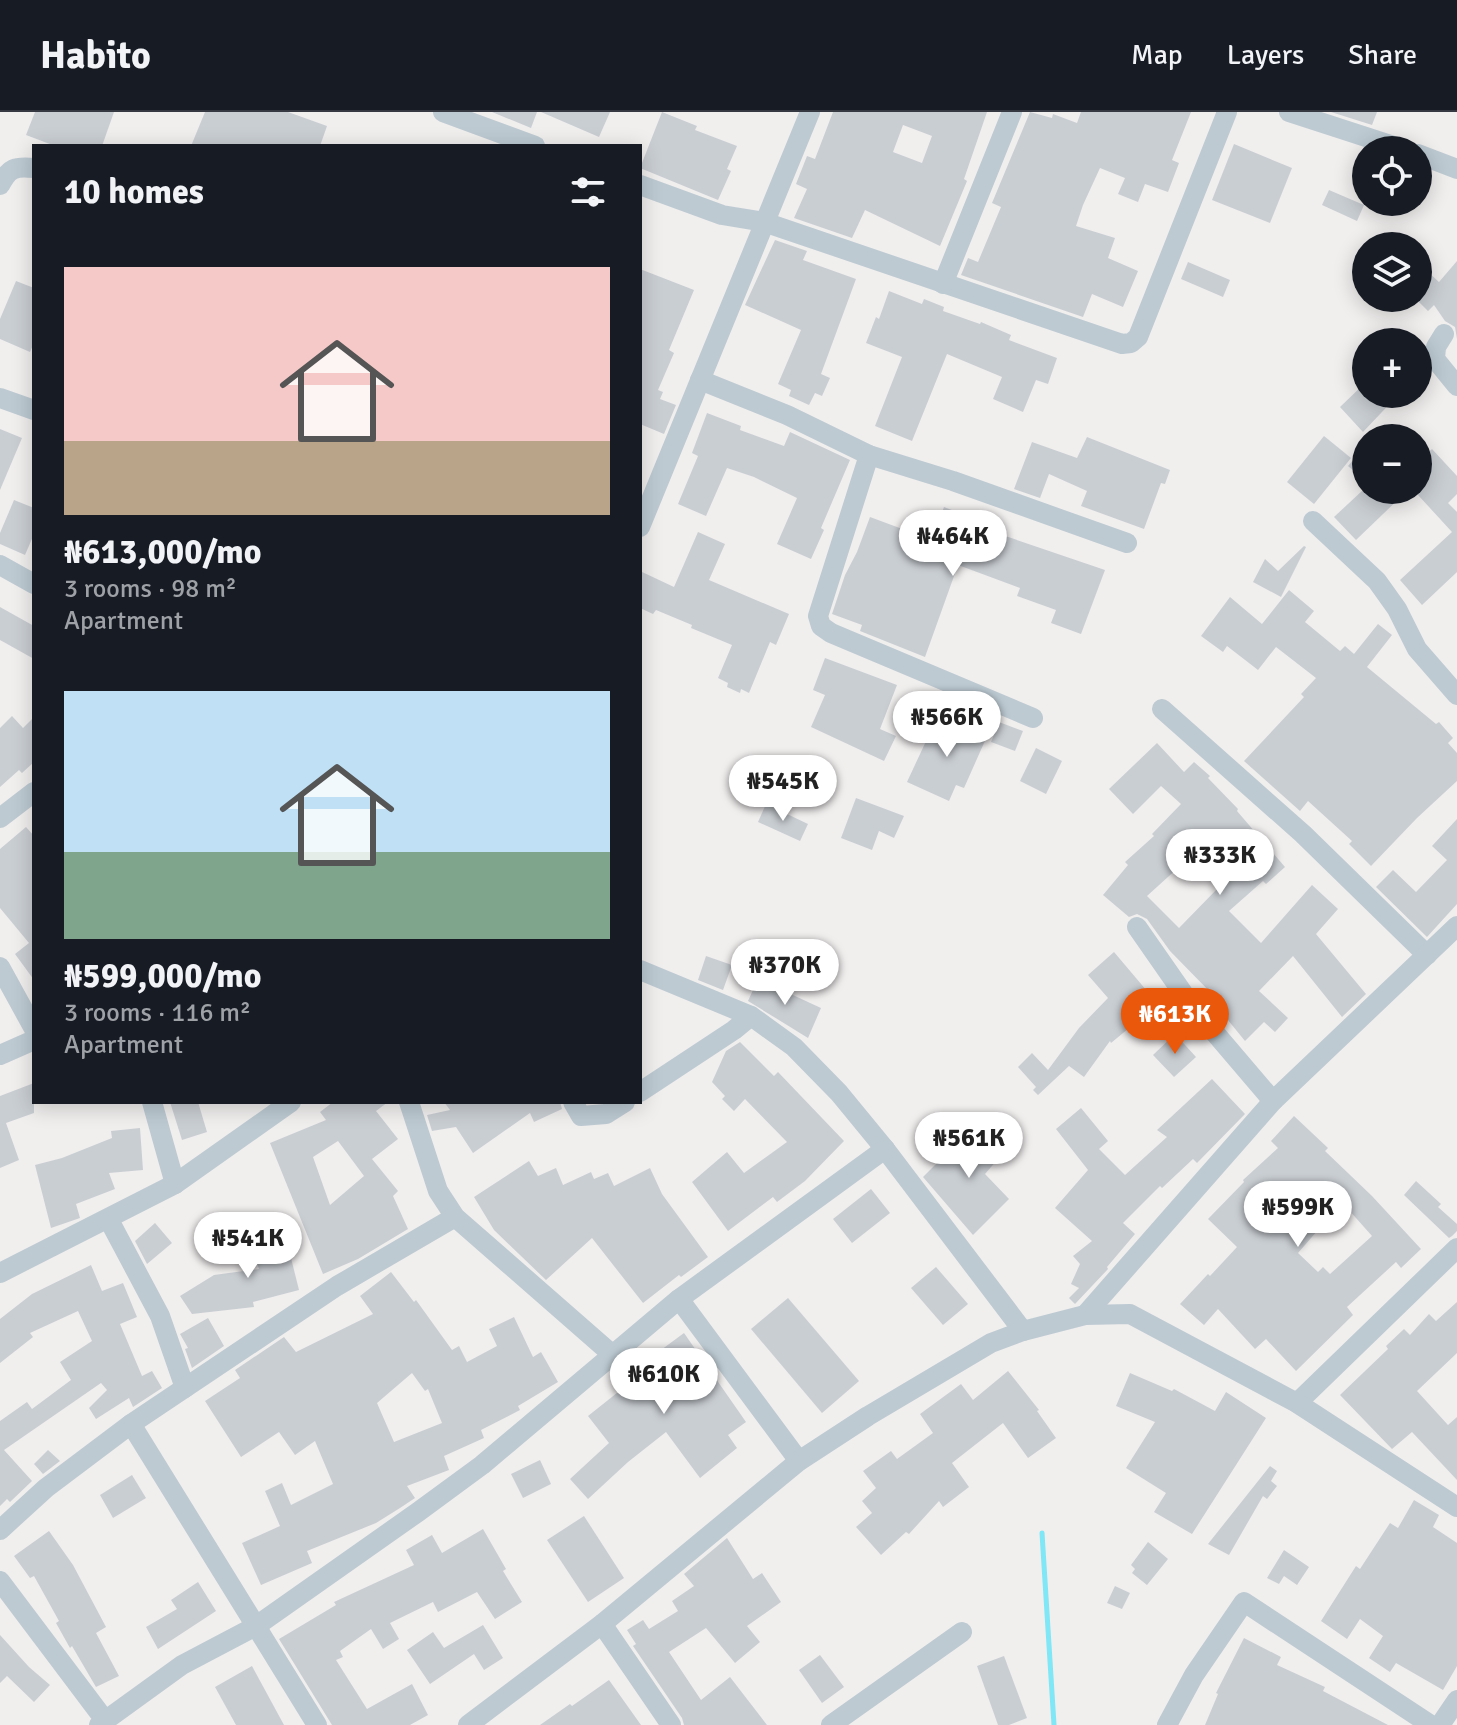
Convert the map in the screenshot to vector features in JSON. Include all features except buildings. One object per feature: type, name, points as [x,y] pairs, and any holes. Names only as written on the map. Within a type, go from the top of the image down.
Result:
[{"type":"street","points":[[443,112],[530,144]]},
{"type":"street","points":[[642,522],[810,112]]},
{"type":"street","points":[[943,284],[1012,112]]},
{"type":"street","points":[[642,186],[722,215],[764,222],[1122,344],[1131,343],[1138,337],[1227,112]]},
{"type":"street","points":[[1289,112],[1363,136]]},
{"type":"street","points":[[1432,159],[1457,169]]},
{"type":"street","points":[[0,185],[8,171],[17,164]]},
{"type":"street","points":[[1444,334],[1436,347],[1435,359],[1457,386]]},
{"type":"street","points":[[700,380],[787,415],[869,455],[953,481],[1127,543]]},
{"type":"street","points":[[0,398],[32,409]]},
{"type":"street","points":[[869,455],[818,616],[821,626],[831,633],[1033,718]]},
{"type":"street","points":[[1313,521],[1377,581],[1397,609],[1417,649],[1457,695]]},
{"type":"street","points":[[0,565],[32,583]]},
{"type":"street","points":[[1162,709],[1303,834],[1427,955]]},
{"type":"street","points":[[0,818],[32,794]]},
{"type":"street","points":[[1085,1315],[1273,1101],[1457,926]]},
{"type":"street","points":[[1137,927],[1192,1006],[1273,1101]]},
{"type":"street","points":[[0,967],[32,1025]]},
{"type":"street","points":[[642,971],[751,1016],[794,1047],[839,1093],[885,1149],[1023,1331]]},
{"type":"street","points":[[642,1091],[751,1016]]},
{"type":"street","points":[[0,1055],[32,1041]]},
{"type":"street","points":[[153,1104],[175,1184]]},
{"type":"street","points":[[0,1273],[175,1184],[288,1104]]},
{"type":"street","points":[[410,1104],[438,1191],[455,1217],[614,1356]]},
{"type":"street","points":[[574,1104],[581,1116],[606,1114],[622,1104]]},
{"type":"street","points":[[0,1581],[101,1722],[182,1665],[256,1626],[482,1465],[679,1299],[885,1149]]},
{"type":"street","points":[[0,1530],[46,1488],[131,1424],[337,1286],[455,1217]]},
{"type":"street","points":[[109,1220],[160,1316],[185,1388]]},
{"type":"street","points":[[1297,1403],[1457,1248]]},
{"type":"street","points":[[679,1299],[799,1461]]},
{"type":"street","points":[[468,1725],[602,1624],[799,1461],[991,1343],[1085,1315],[1130,1314],[1297,1403],[1457,1507]]},
{"type":"street","points":[[131,1424],[317,1725]]},
{"type":"street","points":[[1167,1725],[1194,1675],[1244,1602],[1431,1725]]},
{"type":"street","points":[[602,1624],[671,1725]]},
{"type":"street","points":[[831,1725],[962,1632]]},
{"type":"street","points":[[1440,1725],[1457,1700]]},
{"type":"waterway","points":[[1042,1533],[1054,1725]]}]
